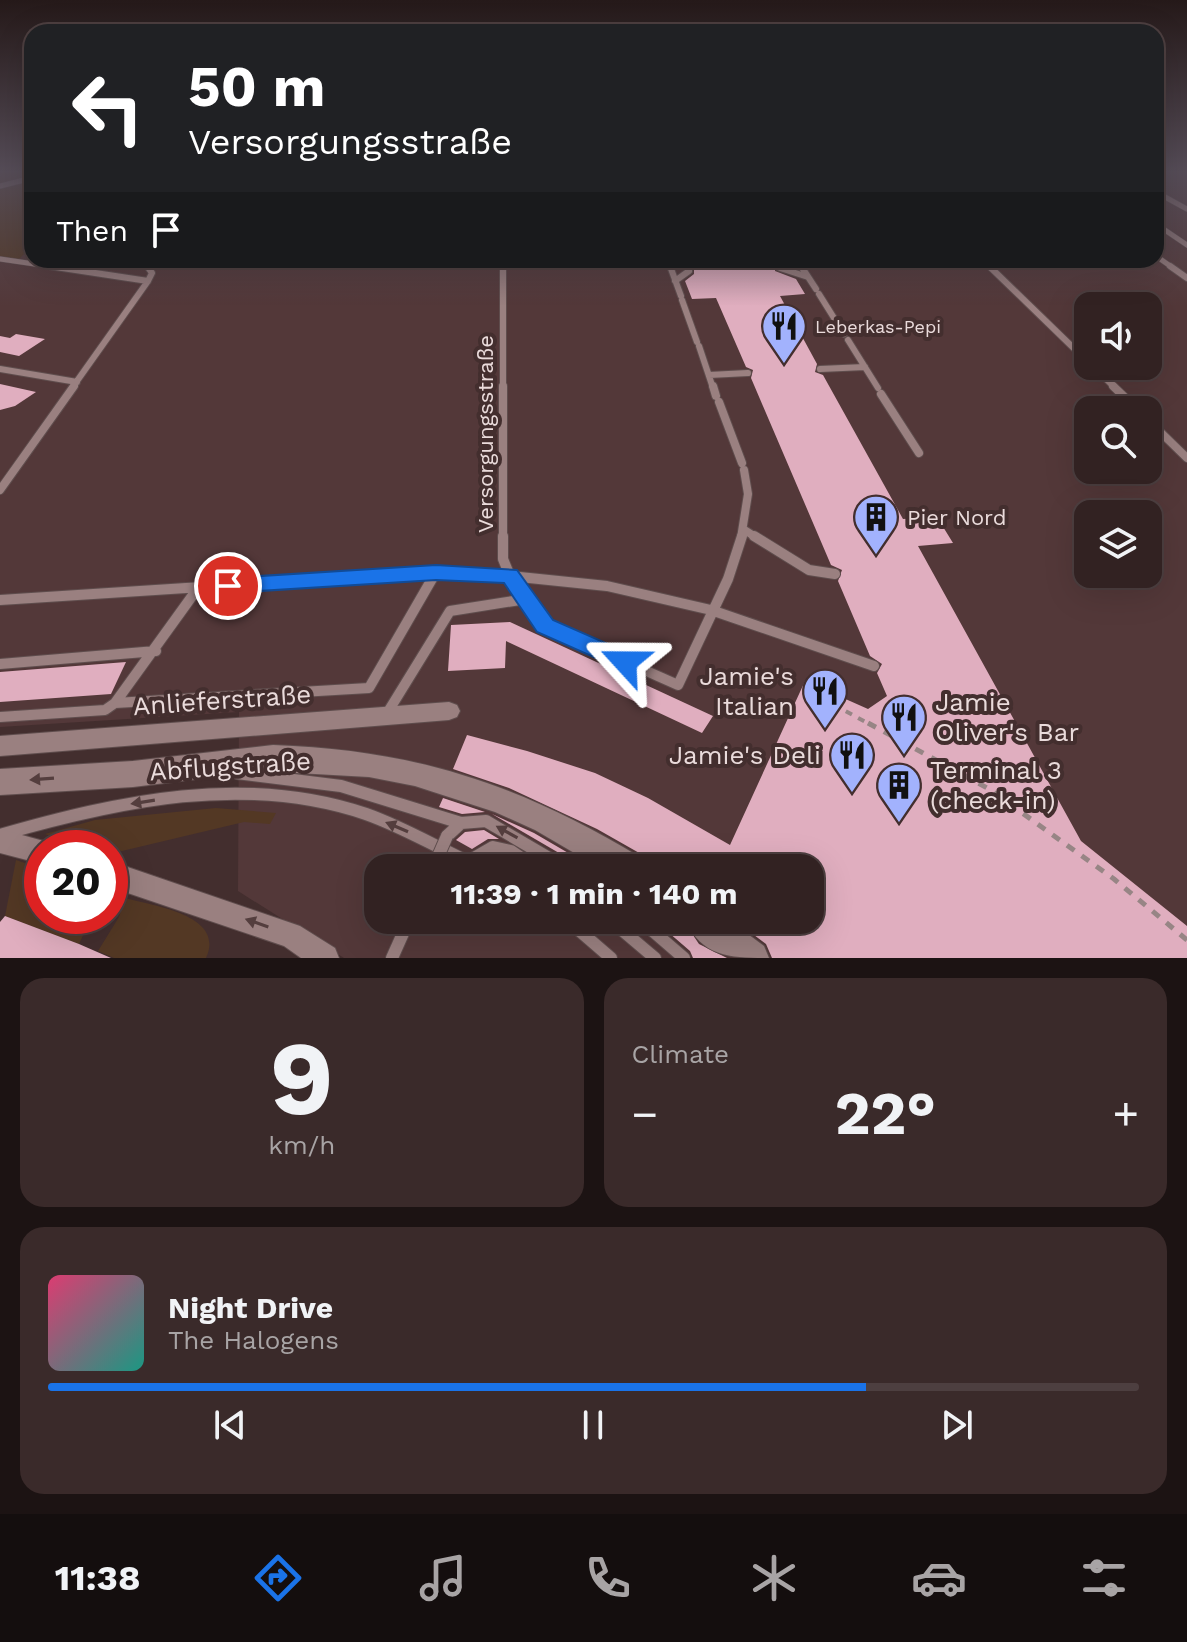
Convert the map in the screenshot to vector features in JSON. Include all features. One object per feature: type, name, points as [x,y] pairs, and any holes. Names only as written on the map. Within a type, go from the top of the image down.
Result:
[{"type":"street","name":"Anlieferstraße","points":[[0,746],[449,711]]},
{"type":"street","name":"Abflugstraße","points":[[0,782],[176,769],[218,761],[318,759],[367,764],[449,781],[532,811],[572,831],[607,854]]},
{"type":"street","points":[[0,838],[24,846]]},
{"type":"street","points":[[128,880],[291,935],[325,958]]},
{"type":"street","points":[[720,934],[752,958]]},
{"type":"lane","points":[[1164,229],[1187,245]]},
{"type":"lane","points":[[0,259],[24,263]]},
{"type":"lane","points":[[1164,262],[1187,278]]},
{"type":"lane","points":[[61,268],[148,281]]},
{"type":"lane","points":[[0,490],[148,281],[152,273],[149,268]]},
{"type":"lane","name":"Versorgungsstraße","points":[[503,268],[503,559],[510,576]]},
{"type":"lane","points":[[510,576],[545,626],[678,685],[743,529],[751,490],[671,268]]},
{"type":"lane","points":[[780,268],[808,277]]},
{"type":"lane","points":[[802,268],[919,453]]},
{"type":"lane","points":[[991,268],[1074,348]]},
{"type":"lane","points":[[675,281],[689,271]]},
{"type":"lane","points":[[820,369],[865,367]]},
{"type":"lane","points":[[0,369],[77,382]]},
{"type":"lane","points":[[709,375],[748,373]]},
{"type":"lane","points":[[1107,380],[1124,396]]},
{"type":"lane","points":[[1162,434],[1187,458]]},
{"type":"lane","points":[[743,529],[809,570],[835,574]]},
{"type":"lane","points":[[115,703],[369,688],[436,572]]},
{"type":"lane","points":[[0,600],[436,572],[510,576],[607,586],[711,610],[874,666]]},
{"type":"lane","points":[[0,717],[105,710],[115,703],[156,651],[198,588]]},
{"type":"lane","points":[[386,716],[450,611],[526,599]]},
{"type":"lane","points":[[0,664],[156,651]]},
{"type":"lane","points":[[176,769],[257,774],[341,786],[461,823],[486,821],[542,854]]},
{"type":"lane","points":[[0,838],[58,817],[184,796],[224,793],[281,795],[365,814],[450,854]]},
{"type":"lane","points":[[439,854],[447,836],[461,823]]},
{"type":"lane","points":[[481,854],[493,847],[515,854]]},
{"type":"lane","points":[[392,958],[403,934]]},
{"type":"lane","points":[[583,934],[611,958]]},
{"type":"lane","points":[[627,934],[655,958]]},
{"type":"lane","points":[[656,934],[684,958]]},
{"type":"path","points":[[809,691],[989,789],[1114,879],[1187,940]]},
{"type":"shaded area","points":[[0,216],[24,216],[24,268],[1164,268],[1164,216],[1187,216],[1187,958],[344,958],[238,891],[239,712],[0,727]]},
{"type":"shaded area","points":[[0,216],[24,216],[24,254],[18,260],[0,257]]},
{"type":"shaded area","points":[[216,808],[276,813],[270,824],[244,822],[128,850],[128,830],[59,830],[95,820]]},
{"type":"shaded area","points":[[16,860],[24,863],[24,923],[5,916]]},
{"type":"shaded area","points":[[128,899],[169,909],[197,922],[206,932],[209,943],[206,958],[114,958],[98,951],[108,934],[128,934]]},
{"type":"shaded area","points":[[53,934],[84,934],[79,944]]},
{"type":"building","points":[[694,268],[775,268],[775,271],[796,279],[805,294],[780,296],[817,364],[815,372],[823,375],[903,519],[937,517],[953,543],[918,546],[1081,841],[1187,926],[1187,958],[772,958],[766,944],[753,934],[824,934],[824,854],[641,854],[597,829],[509,788],[453,769],[467,735],[527,751],[595,773],[648,798],[730,845],[805,681],[868,709],[887,696],[877,673],[882,664],[870,656],[838,581],[842,570],[831,565],[751,378],[753,370],[746,367],[716,298],[692,299],[685,281],[694,274]]},
{"type":"building","points":[[16,334],[45,339],[19,356],[0,352],[0,336],[10,338]]},
{"type":"building","points":[[0,384],[36,392],[15,406],[0,410]]},
{"type":"building","points":[[510,622],[713,716],[702,733],[506,641],[505,668],[448,671],[451,625]]},
{"type":"building","points":[[126,662],[111,694],[0,702],[0,672]]},
{"type":"building","points":[[443,798],[485,812],[462,814],[439,807]]},
{"type":"building","points":[[492,814],[570,854],[561,854]]},
{"type":"building","points":[[484,830],[499,839],[488,839],[472,849],[456,840],[465,832]]},
{"type":"building","points":[[5,916],[24,923],[24,934],[53,934],[111,958],[0,958],[0,922]]},
{"type":"building","points":[[670,934],[692,934],[699,944],[727,958],[693,958],[690,951]]},
{"type":"place","name":"Leberkas-Pepi","points":[[784,365]]},
{"type":"place","name":"Pier Nord","points":[[876,556]]},
{"type":"place","name":"Jamie's Italian","points":[[825,730]]},
{"type":"place","name":"Jamie Oliver's Bar","points":[[904,756]]},
{"type":"place","name":"Jamie's Deli","points":[[852,794]]},
{"type":"place","name":"Terminal 3 (check-in)","points":[[899,824]]},
{"type":"route","points":[[228,586],[436,572],[510,576],[545,626],[625,662]]}]
